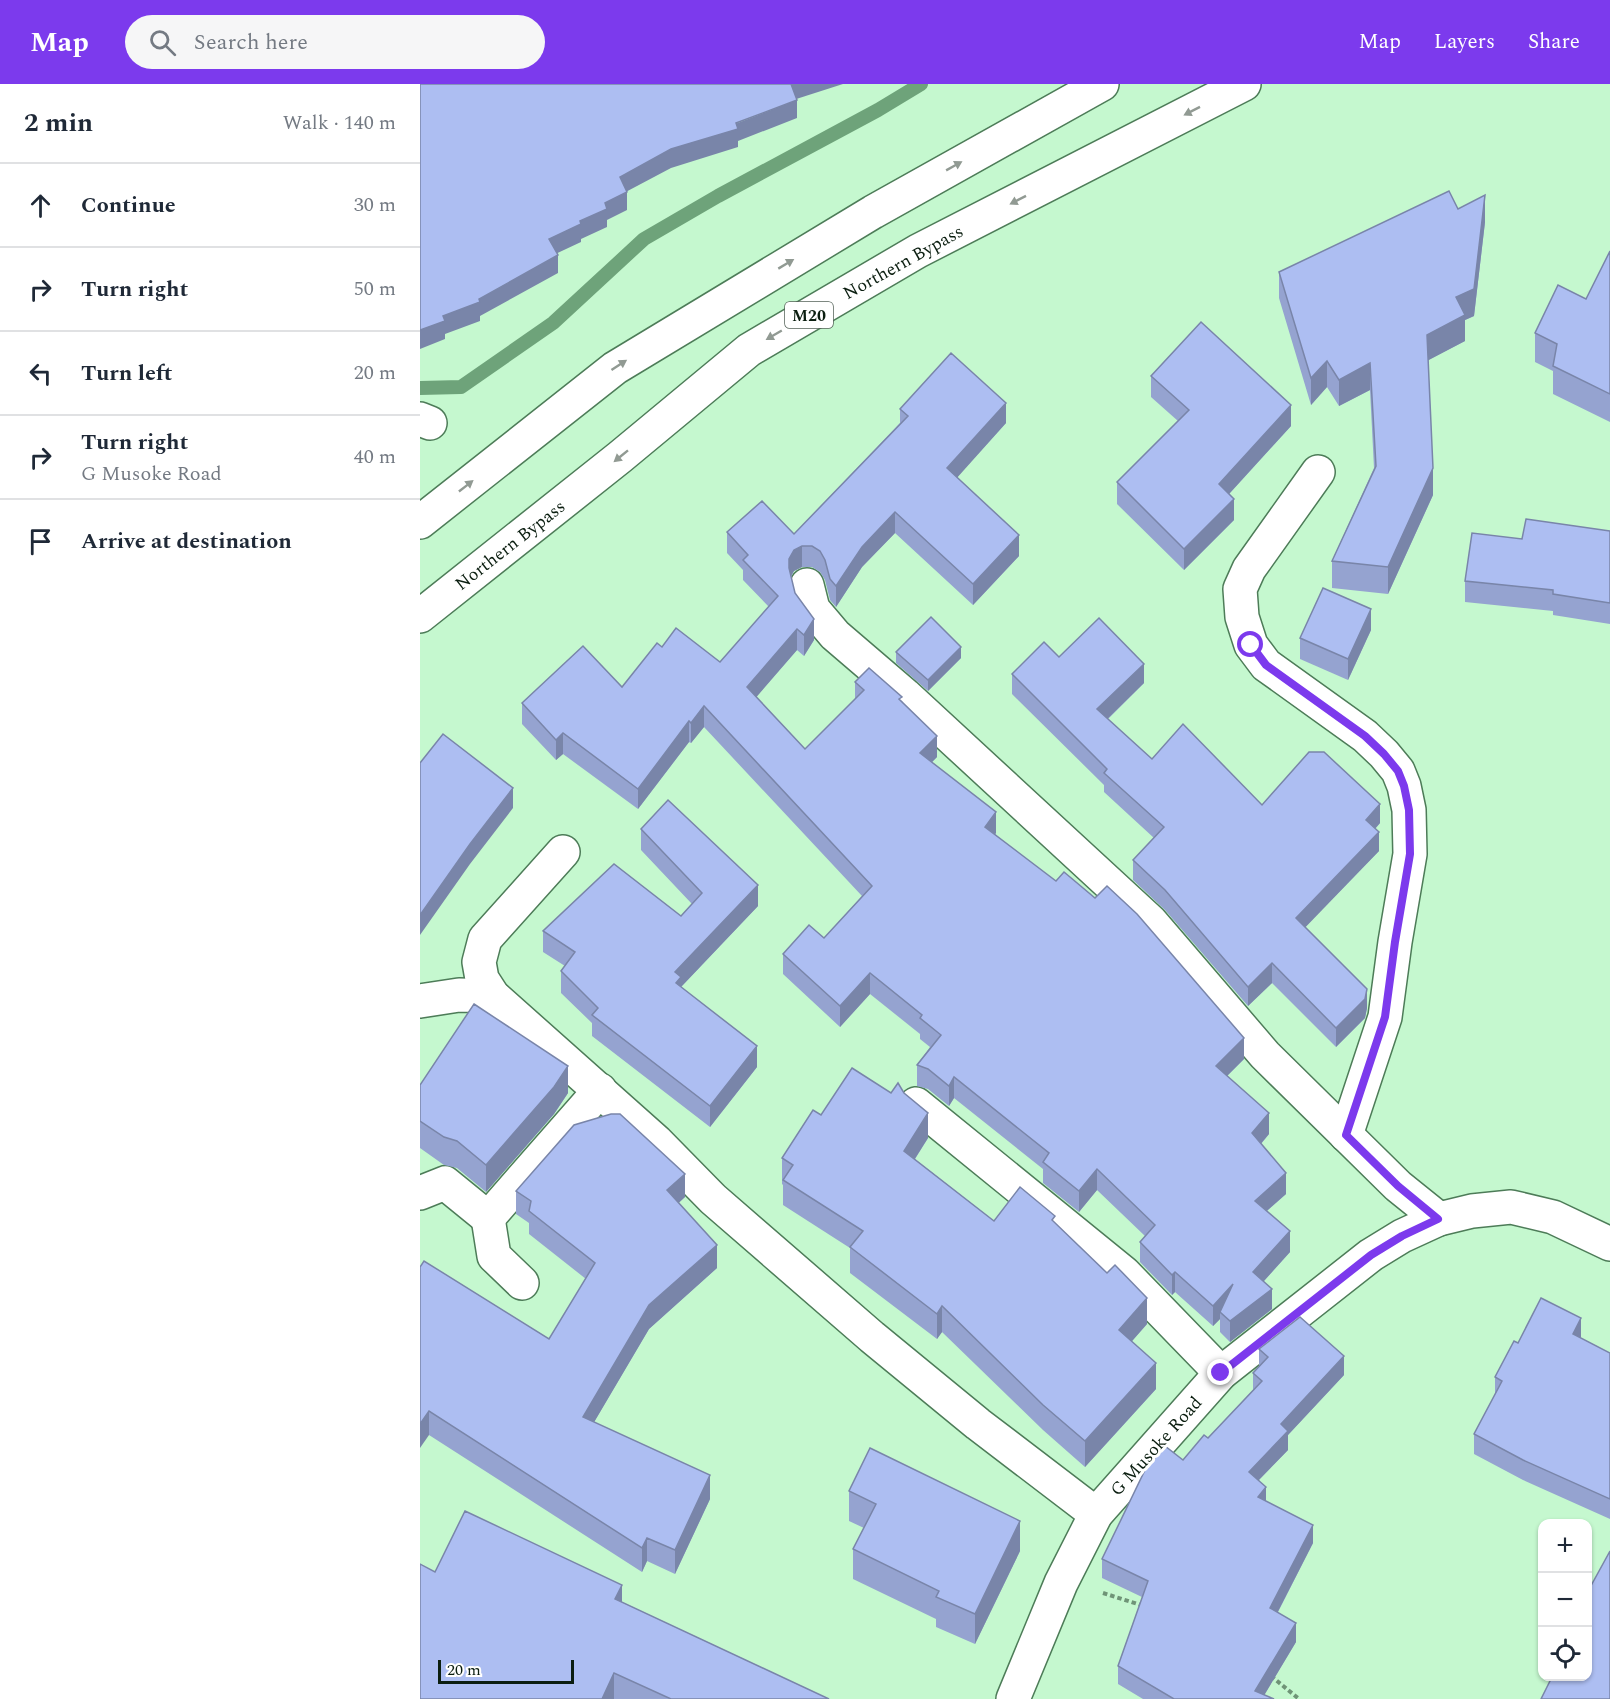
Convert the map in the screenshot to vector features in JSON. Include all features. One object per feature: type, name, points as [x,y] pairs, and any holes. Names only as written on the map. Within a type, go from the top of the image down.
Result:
[{"type":"main road","points":[[420,522],[615,368],[873,212],[1102,84]]},
{"type":"main road","name":"Northern Bypass","points":[[420,616],[611,464],[749,350],[918,251],[1244,84]]},
{"type":"main road","points":[[1318,472],[1249,570],[1240,589],[1242,617],[1251,645],[1266,665],[1365,736],[1384,754],[1398,771],[1409,810],[1410,854],[1385,1017],[1346,1135]]},
{"type":"main road","points":[[807,585],[813,609],[835,635],[905,695],[1151,922],[1265,1054],[1398,1186],[1438,1219]]},
{"type":"main road","points":[[563,852],[485,939],[479,962],[482,979],[493,996],[657,1142],[713,1199],[872,1337],[978,1424],[1096,1514]]},
{"type":"main road","points":[[420,1001],[459,995],[493,996]]},
{"type":"main road","points":[[488,1218],[600,1090]]},
{"type":"main road","points":[[915,1104],[1124,1272],[1221,1373]]},
{"type":"main road","points":[[420,1193],[445,1183],[488,1218],[494,1256],[522,1282]]},
{"type":"main road","name":"G Musoke Road","points":[[1013,1699],[1061,1583],[1096,1514],[1221,1373],[1371,1255],[1402,1236],[1438,1219],[1472,1211],[1511,1207],[1553,1217],[1610,1244]]},
{"type":"path","points":[[1061,1583],[1120,1597],[1152,1609]]},
{"type":"path","points":[[1266,1672],[1299,1699]]},
{"type":"building","points":[[420,84],[791,84],[797,100],[736,123],[738,129],[671,149],[620,177],[627,192],[605,203],[607,209],[549,239],[558,255],[479,299],[480,302],[443,316],[445,321],[420,330]]},
{"type":"building","points":[[1449,191],[1458,209],[1485,195],[1474,289],[1456,297],[1465,315],[1427,335],[1433,468],[1388,567],[1332,561],[1376,466],[1370,363],[1339,380],[1327,361],[1311,378],[1279,272]]},
{"type":"building","points":[[1610,251],[1610,394],[1553,366],[1557,344],[1535,333],[1558,285],[1586,299]]},
{"type":"building","points":[[1201,322],[1291,405],[1219,484],[1234,499],[1184,549],[1117,482],[1189,410],[1151,376]]},
{"type":"building","points":[[951,353],[1006,403],[947,468],[1019,535],[973,584],[895,512],[862,547],[836,586],[830,579],[820,551],[812,546],[802,546],[794,550],[789,559],[789,568],[795,593],[814,619],[804,635],[797,629],[747,687],[805,749],[864,690],[855,682],[869,668],[902,697],[899,699],[937,736],[920,753],[996,812],[985,827],[1056,881],[1064,872],[1095,898],[1107,886],[1137,914],[1244,1038],[1216,1066],[1269,1113],[1252,1133],[1286,1173],[1255,1201],[1290,1231],[1253,1272],[1272,1289],[1230,1321],[1220,1312],[1233,1284],[1213,1306],[1175,1272],[1172,1275],[1140,1242],[1155,1225],[1097,1169],[1079,1191],[1043,1162],[1049,1153],[954,1077],[949,1086],[928,1069],[917,1065],[941,1035],[920,1018],[922,1015],[870,973],[840,1006],[783,954],[809,925],[824,938],[872,886],[704,706],[691,723],[689,721],[638,789],[563,733],[556,740],[522,703],[583,646],[622,687],[657,643],[662,647],[676,628],[720,662],[778,596],[743,560],[748,555],[727,532],[762,501],[794,534],[908,416],[900,409]]},
{"type":"building","points":[[1526,519],[1610,531],[1610,603],[1553,594],[1553,590],[1465,581],[1472,533],[1522,539]]},
{"type":"building","points":[[1323,588],[1371,609],[1348,659],[1300,638]]},
{"type":"building","points":[[931,617],[961,647],[928,680],[896,652]]},
{"type":"building","points":[[1099,618],[1144,664],[1097,709],[1152,759],[1183,724],[1262,805],[1309,752],[1324,752],[1380,804],[1366,820],[1379,832],[1296,918],[1367,989],[1365,999],[1336,1028],[1272,963],[1248,987],[1165,890],[1133,860],[1164,827],[1104,773],[1107,769],[1012,674],[1044,642],[1059,657]]},
{"type":"building","points":[[443,734],[513,788],[420,915],[420,763]]},
{"type":"building","points":[[668,800],[758,885],[675,972],[681,977],[676,983],[757,1046],[710,1106],[592,1015],[598,1008],[561,971],[575,952],[543,931],[614,864],[681,916],[702,893],[641,829]]},
{"type":"building","points":[[474,1004],[568,1066],[554,1087],[486,1165],[457,1141],[444,1137],[420,1121],[420,1085]]},
{"type":"building","points":[[852,1068],[891,1093],[898,1083],[904,1093],[928,1113],[904,1151],[994,1221],[1020,1187],[1055,1216],[1052,1220],[1107,1273],[1115,1265],[1147,1298],[1119,1330],[1156,1363],[1085,1441],[1043,1405],[942,1306],[937,1314],[850,1247],[863,1231],[783,1180],[793,1165],[782,1158],[813,1110],[821,1115]]},
{"type":"building","points":[[611,1114],[620,1114],[685,1174],[667,1190],[717,1245],[649,1305],[583,1417],[710,1475],[675,1550],[647,1538],[642,1548],[429,1411],[420,1424],[420,1267],[424,1261],[549,1339],[595,1263],[529,1211],[531,1201],[516,1191],[574,1125]]},
{"type":"building","points":[[1541,1298],[1581,1318],[1573,1334],[1610,1353],[1610,1499],[1523,1460],[1474,1434],[1502,1381],[1495,1377],[1514,1341],[1518,1343]]},
{"type":"building","points":[[1300,1317],[1344,1356],[1281,1424],[1288,1431],[1249,1472],[1266,1487],[1258,1497],[1313,1525],[1270,1608],[1296,1623],[1255,1691],[1274,1699],[1174,1699],[1118,1666],[1148,1581],[1102,1559],[1146,1468],[1165,1446],[1183,1460],[1204,1435],[1208,1438],[1262,1381],[1253,1373],[1268,1357],[1259,1349]]},
{"type":"building","points":[[870,1448],[1020,1521],[975,1614],[936,1597],[939,1591],[853,1549],[876,1504],[849,1491]]},
{"type":"building","points":[[465,1511],[622,1585],[615,1599],[829,1699],[671,1699],[614,1673],[602,1699],[420,1699],[420,1564],[435,1572]]},
{"type":"building","points":[[1610,1551],[1610,1699],[1541,1699],[1550,1681],[1592,1681],[1592,1584]]},
{"type":"waterway","points":[[420,388],[461,387],[553,323],[644,239],[921,84]]},
{"type":"route","points":[[1221,1373],[1371,1255],[1402,1236],[1438,1219],[1398,1186],[1346,1135],[1385,1017],[1410,854],[1409,810],[1404,786],[1398,771],[1365,736],[1266,665],[1251,645]]}]
